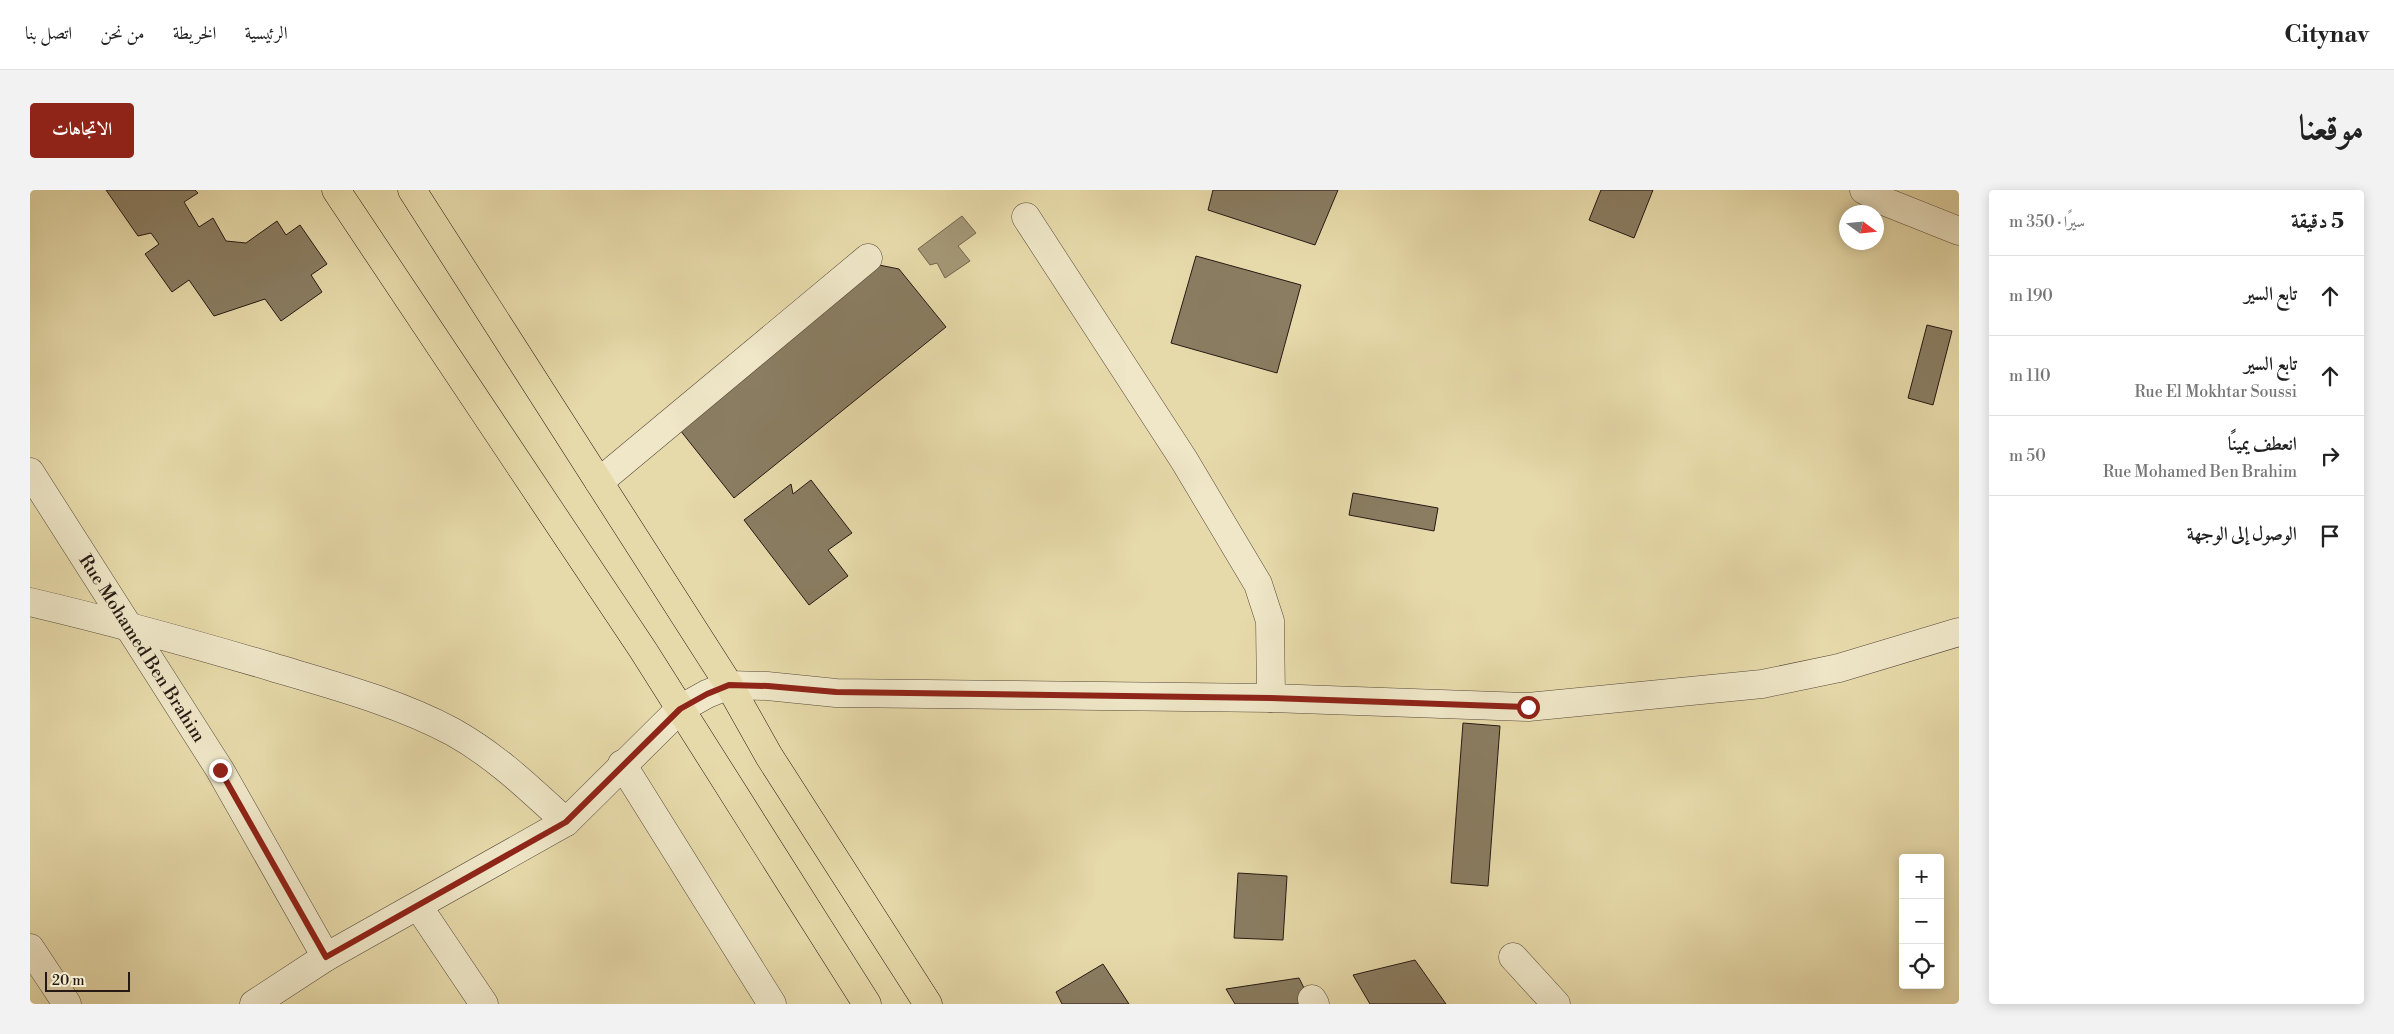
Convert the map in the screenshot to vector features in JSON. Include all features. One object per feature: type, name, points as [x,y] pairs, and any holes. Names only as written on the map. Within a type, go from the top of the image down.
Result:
[{"type":"main road","points":[[336,190],[680,709],[867,1004]]},
{"type":"main road","points":[[412,190],[729,685],[769,756],[928,1004]]},
{"type":"street","points":[[1864,190],[1886,202],[1959,231]]},
{"type":"street","points":[[1026,217],[1184,460],[1258,584],[1270,621],[1271,698]]},
{"type":"street","points":[[598,482],[868,258]]},
{"type":"street","name":"Rue Mohamed Ben Brahim","points":[[30,472],[220,770],[326,957]]},
{"type":"street","points":[[30,602],[127,624],[305,677],[410,712],[453,732],[500,761],[566,822]]},
{"type":"street","points":[[254,1004],[326,957],[566,822],[622,764],[680,709],[729,685],[768,686],[836,692],[1271,698],[1528,707],[1762,684],[1839,668],[1959,632]]},
{"type":"street","points":[[622,764],[762,1001]]},
{"type":"street","points":[[418,906],[484,1004]]},
{"type":"street","points":[[32,954],[67,1004]]},
{"type":"street","points":[[1513,957],[1556,1004]]},
{"type":"shaded area","points":[[962,216],[976,233],[958,246],[970,261],[945,278],[937,263],[930,265],[918,249]]},
{"type":"building","points":[[106,190],[195,190],[198,193],[184,202],[199,227],[213,218],[226,241],[246,243],[277,221],[286,235],[300,225],[327,264],[311,275],[322,292],[281,321],[265,299],[214,316],[189,280],[172,292],[145,254],[159,244],[151,233],[138,236]]},
{"type":"building","points":[[1213,190],[1338,190],[1315,245],[1208,210]]},
{"type":"building","points":[[1601,190],[1653,190],[1634,238],[1589,220]]},
{"type":"building","points":[[1196,256],[1301,285],[1277,373],[1171,343]]},
{"type":"building","points":[[874,264],[899,269],[946,327],[734,498],[676,425]]},
{"type":"building","points":[[1927,325],[1952,331],[1933,405],[1908,398]]},
{"type":"building","points":[[811,480],[852,533],[828,550],[848,576],[809,605],[744,520],[791,484],[793,494]]},
{"type":"building","points":[[1353,493],[1438,508],[1434,531],[1349,515]]},
{"type":"building","points":[[1463,723],[1500,726],[1488,886],[1451,883]]},
{"type":"building","points":[[1238,873],[1287,876],[1283,940],[1234,938]]},
{"type":"building","points":[[1415,960],[1446,1004],[1370,1004],[1353,975]]},
{"type":"building","points":[[1103,964],[1129,1004],[1062,1004],[1056,992]]},
{"type":"building","points":[[1299,978],[1312,1004],[1235,1004],[1226,989]]},
{"type":"route","points":[[220,770],[326,957],[566,822],[622,764],[680,709],[707,694],[729,685],[768,686],[836,692],[1271,698],[1528,707]]}]
